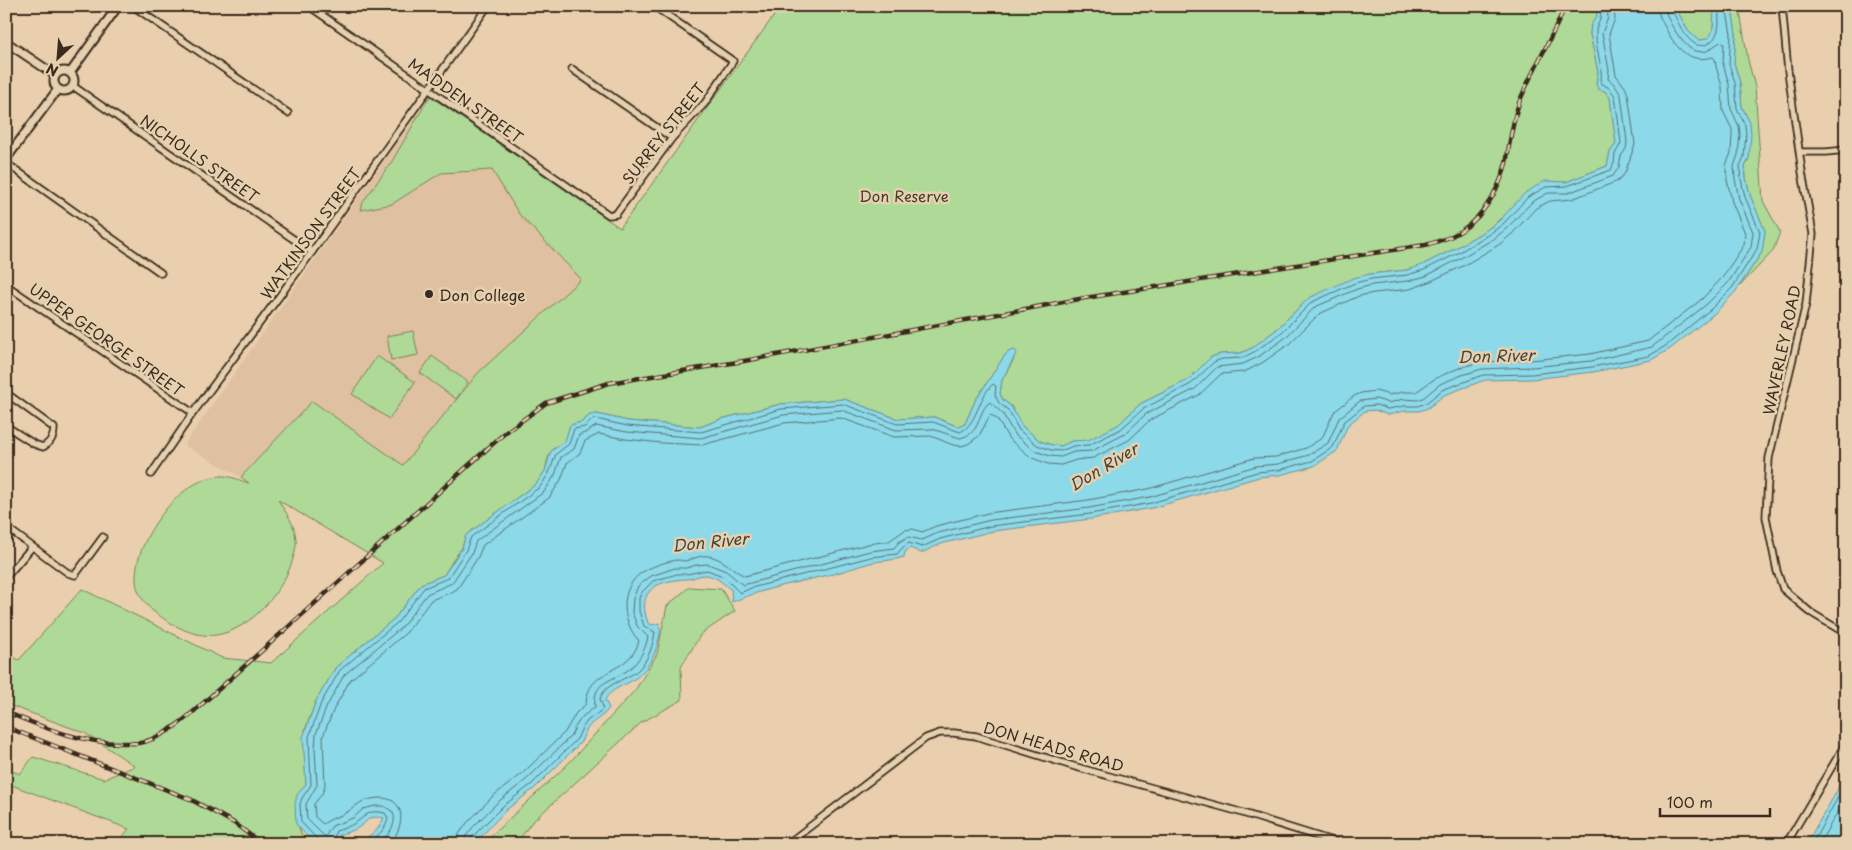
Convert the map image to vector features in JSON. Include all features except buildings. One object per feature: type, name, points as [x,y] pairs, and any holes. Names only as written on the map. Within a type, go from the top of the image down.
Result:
[{"type":"street","points":[[70,72],[118,6]]},
{"type":"street","points":[[133,6],[288,113]]},
{"type":"street","name":"MADDEN STREET","points":[[309,6],[609,215]]},
{"type":"street","name":"WATKINSON STREET","points":[[151,474],[193,413],[312,252],[488,6]]},
{"type":"street","name":"SURREY STREET","points":[[609,215],[616,214],[672,138],[705,103],[733,61],[654,6]]},
{"type":"street","name":"WAVERLEY ROAD","points":[[1782,6],[1788,71],[1813,234],[1806,304],[1769,458],[1766,518],[1777,571],[1783,589],[1810,612],[1846,635]]},
{"type":"street","points":[[6,42],[56,75]]},
{"type":"street","points":[[572,69],[672,138]]},
{"type":"street","points":[[58,89],[54,80],[56,75],[61,71],[70,72]]},
{"type":"street","points":[[58,89],[67,90],[72,86],[74,79],[70,72]]},
{"type":"street","name":"NICHOLLS STREET","points":[[72,86],[312,252]]},
{"type":"street","points":[[58,89],[6,161],[161,273]]},
{"type":"street","points":[[1800,152],[1846,150]]},
{"type":"street","name":"UPPER GEORGE STREET","points":[[6,284],[193,413]]},
{"type":"street","points":[[6,393],[48,422],[54,428],[54,435],[50,442],[43,447],[34,444],[6,426]]},
{"type":"street","points":[[6,527],[68,573],[75,575],[103,537]]},
{"type":"street","points":[[6,577],[32,547]]},
{"type":"street","name":"DON HEADS ROAD","points":[[787,844],[926,738],[940,733],[954,733],[976,736],[1076,767],[1233,810],[1342,844]]},
{"type":"street","points":[[1786,844],[1846,743]]},
{"type":"shaded area","name":"Don College","points":[[430,96],[620,228],[581,279],[403,466],[312,401],[241,477],[184,445]]},
{"type":"green space","name":"Don Reserve","points":[[781,6],[1595,6],[1597,16],[1591,24],[1590,34],[1598,72],[1596,84],[1610,97],[1616,144],[1610,152],[1607,166],[1566,182],[1545,182],[1488,229],[1456,248],[1422,265],[1407,270],[1370,274],[1309,298],[1277,329],[1252,348],[1241,353],[1221,354],[1211,357],[1188,380],[1140,404],[1118,425],[1088,441],[1072,441],[1061,446],[1052,445],[1040,441],[1022,426],[1011,406],[1003,400],[1000,394],[1002,380],[1014,359],[1010,351],[1005,355],[975,401],[965,424],[959,427],[934,417],[898,419],[844,399],[781,404],[721,419],[700,427],[628,421],[597,414],[590,415],[582,422],[570,425],[565,442],[554,448],[548,458],[545,471],[536,484],[466,535],[462,548],[444,575],[421,584],[395,618],[336,667],[316,701],[305,730],[306,784],[298,799],[296,814],[299,828],[306,844],[95,844],[118,842],[129,829],[6,783],[6,769],[20,774],[33,757],[104,779],[135,766],[85,733],[6,704],[6,653],[19,660],[82,589],[222,658],[271,663],[383,563],[278,500],[292,523],[296,544],[290,568],[284,581],[266,606],[242,625],[216,635],[183,630],[154,612],[142,598],[136,584],[137,564],[151,530],[175,500],[189,488],[205,479],[224,476],[249,483],[241,477],[312,401],[403,465],[478,373],[581,279],[519,214],[492,170],[441,173],[392,204],[361,210],[363,202],[391,163],[430,96],[620,228]]},
{"type":"green space","points":[[1675,6],[1714,6],[1713,29],[1709,37],[1698,40],[1688,31]]},
{"type":"green space","points":[[1728,6],[1739,6],[1748,60],[1755,87],[1763,201],[1780,232],[1773,251],[1739,287],[1762,252],[1765,231],[1750,195],[1746,178],[1745,167],[1749,158],[1750,123],[1742,107],[1740,83],[1734,63],[1736,34],[1732,9]]},
{"type":"green space","points":[[413,331],[418,355],[391,360],[387,336]]},
{"type":"green space","points":[[377,356],[415,382],[389,419],[352,394]]},
{"type":"green space","points":[[432,356],[468,382],[456,399],[420,373]]},
{"type":"green space","points":[[689,587],[721,589],[735,611],[701,634],[681,667],[682,700],[642,722],[531,823],[516,844],[485,844],[494,833],[567,765],[636,689],[657,654],[667,606]]},
{"type":"water","name":"Don River","points":[[1595,6],[1675,6],[1688,31],[1698,40],[1709,37],[1713,29],[1714,6],[1728,6],[1732,9],[1736,34],[1734,63],[1740,83],[1742,107],[1750,123],[1751,134],[1749,158],[1745,167],[1746,178],[1750,195],[1765,231],[1762,252],[1736,291],[1715,313],[1670,349],[1651,360],[1593,372],[1532,379],[1485,380],[1444,395],[1428,408],[1419,411],[1404,411],[1388,415],[1375,410],[1365,411],[1348,425],[1337,451],[1314,466],[1280,475],[1259,477],[1152,508],[1091,519],[993,531],[941,544],[921,553],[910,548],[905,552],[904,557],[870,563],[782,586],[732,602],[731,590],[719,580],[709,575],[666,582],[651,589],[645,602],[648,623],[652,625],[659,623],[660,630],[655,653],[649,664],[638,677],[607,696],[605,700],[609,708],[589,726],[581,742],[535,788],[506,810],[474,844],[358,844],[377,830],[384,818],[374,817],[358,828],[339,835],[336,844],[318,844],[311,841],[296,824],[295,804],[297,795],[306,784],[303,737],[316,701],[336,667],[395,618],[421,584],[444,575],[462,548],[466,535],[536,484],[545,471],[551,451],[565,441],[570,425],[582,422],[590,415],[597,414],[628,421],[700,427],[721,419],[781,404],[844,399],[898,419],[934,417],[959,427],[965,424],[975,401],[1005,355],[1014,350],[1017,352],[1002,380],[1000,394],[1003,400],[1011,406],[1022,426],[1040,441],[1052,445],[1061,446],[1072,441],[1088,440],[1118,425],[1140,404],[1188,380],[1211,357],[1221,354],[1241,353],[1252,348],[1277,329],[1309,298],[1353,278],[1407,270],[1422,265],[1488,229],[1500,220],[1525,193],[1545,181],[1566,182],[1607,166],[1610,152],[1616,144],[1610,98],[1605,91],[1598,89],[1596,84],[1598,72],[1590,34],[1591,24],[1597,16]]},
{"type":"water","points":[[1846,770],[1846,844],[1806,844],[1837,791],[1842,775]]},
{"type":"railway","points":[[6,712],[64,734],[94,741],[140,743],[165,733],[194,712],[506,432],[546,403],[609,383],[744,361],[1085,298],[1425,245],[1450,237],[1479,216],[1493,196],[1503,174],[1519,103],[1565,6]]},
{"type":"railway","points":[[6,727],[190,799],[234,823],[262,844]]},
{"type":"place","name":"Don College","points":[[429,294]]}]
